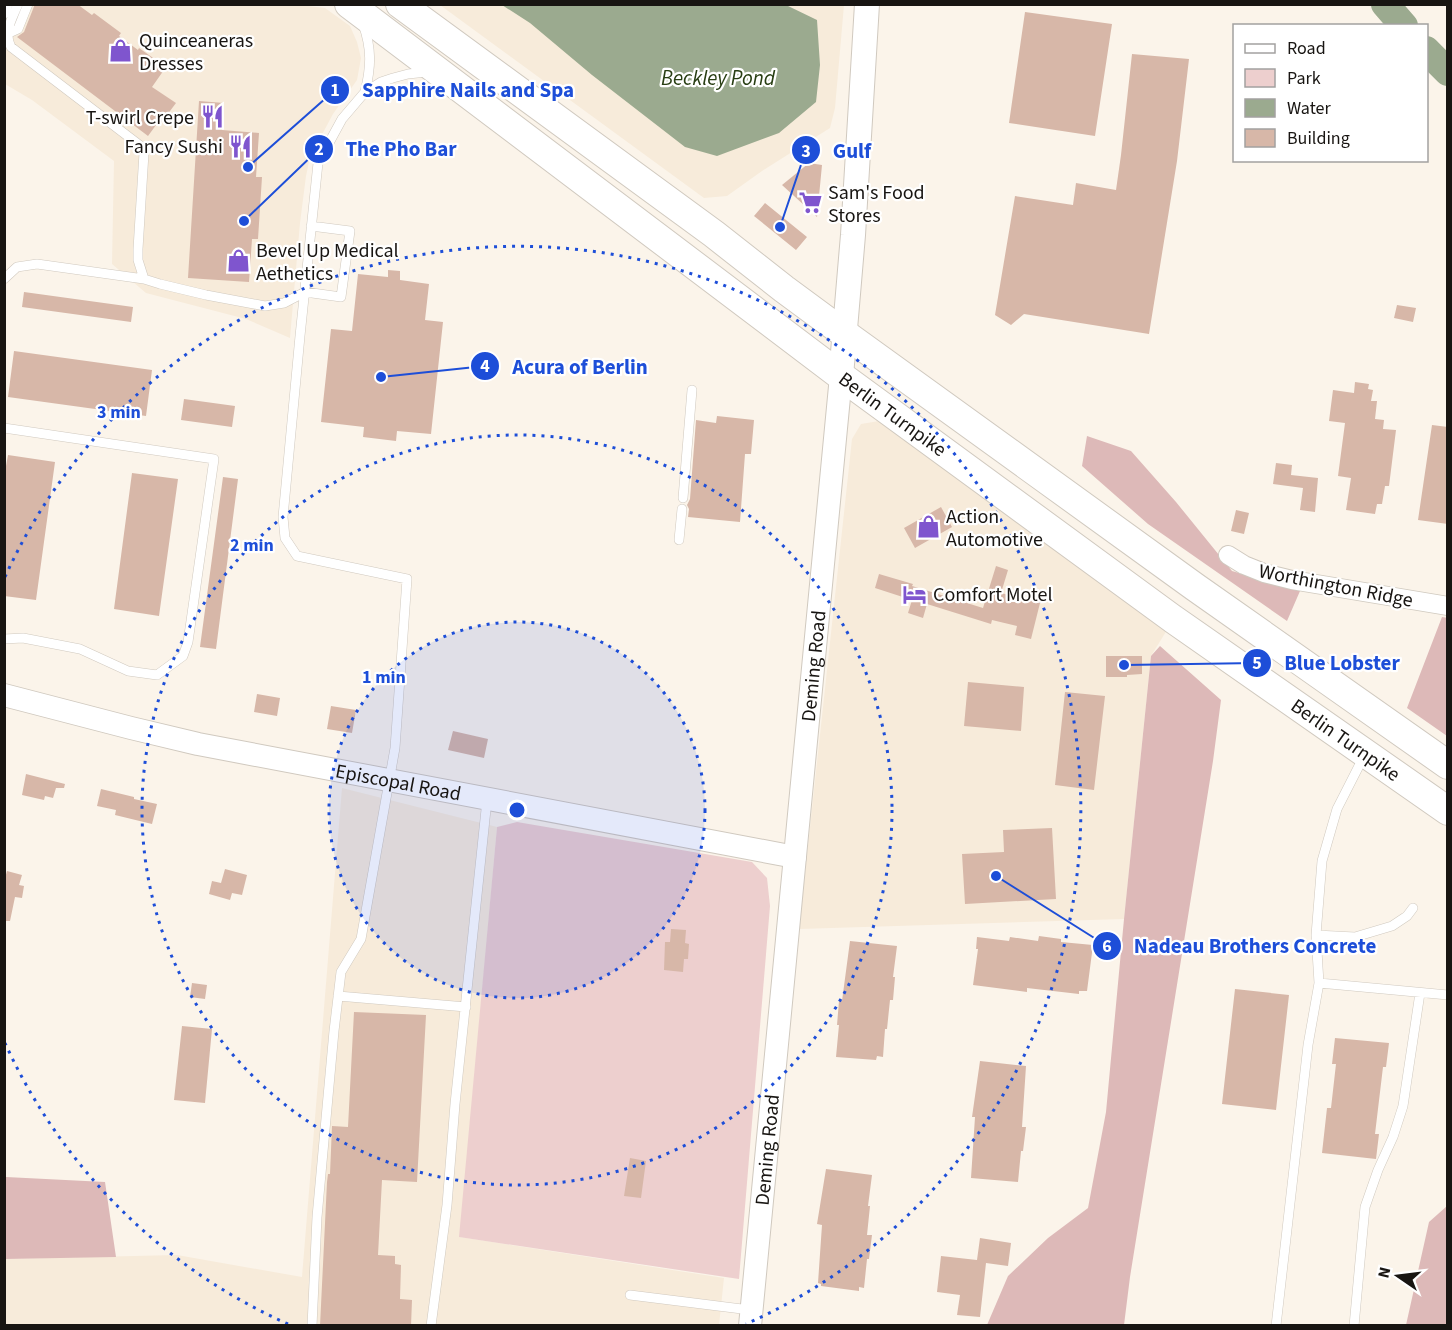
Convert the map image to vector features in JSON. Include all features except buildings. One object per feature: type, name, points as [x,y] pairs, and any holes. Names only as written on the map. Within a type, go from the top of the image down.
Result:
[{"type":"highway","name":"Berlin Turnpike","points":[[400,4],[714,234],[845,334],[1195,587],[1448,765]]},
{"type":"highway","name":"Berlin Turnpike","points":[[353,8],[841,376],[1166,613],[1448,811]]},
{"type":"main road","name":"Deming Road","points":[[841,376],[853,235],[867,4]]},
{"type":"street","name":"Deming Road","points":[[751,1318],[841,376]]},
{"type":"street","name":"Worthington Ridge","points":[[1228,555],[1264,573],[1292,580],[1448,606]]},
{"type":"street","name":"Episcopal Road","points":[[4,695],[198,744],[795,857]]},
{"type":"lane","points":[[4,14],[8,4]]},
{"type":"lane","points":[[18,4],[6,31],[11,46],[142,147],[144,153],[138,260],[144,279]]},
{"type":"lane","points":[[6,31],[18,29],[28,4]]},
{"type":"lane","points":[[353,8],[368,38],[371,57],[365,92]]},
{"type":"lane","points":[[312,1326],[317,1217],[340,972],[361,939],[395,748],[407,579],[297,556],[285,538],[283,517],[311,226],[318,163],[342,119],[365,92],[381,82],[408,74],[438,72]]},
{"type":"lane","points":[[4,279],[17,267],[37,264],[144,279],[196,293],[265,306],[284,303],[305,292],[341,297],[350,231],[311,226]]},
{"type":"lane","points":[[683,498],[692,390]]},
{"type":"lane","points":[[4,428],[214,459],[188,642],[183,656],[157,675],[128,671],[80,649],[23,638],[4,639]]},
{"type":"lane","points":[[680,540],[682,509]]},
{"type":"lane","points":[[1276,1326],[1308,1045],[1319,983],[1316,934],[1323,861],[1337,809],[1365,754]]},
{"type":"lane","points":[[431,1326],[447,1205],[455,1104],[487,798]]},
{"type":"lane","points":[[1316,934],[1355,937],[1392,926],[1407,916],[1413,908]]},
{"type":"lane","points":[[1319,983],[1448,995]]},
{"type":"lane","points":[[1354,1326],[1365,1208],[1403,1106],[1420,993]]},
{"type":"lane","points":[[338,996],[466,1007]]},
{"type":"lane","points":[[630,1295],[751,1318]]},
{"type":"shaded area","points":[[5,5],[307,5],[325,8],[350,26],[361,58],[357,80],[333,114],[310,157],[300,223],[290,338],[246,319],[146,293],[112,264],[114,161],[32,100],[5,84]]},
{"type":"shaded area","name":"Beckley Pond","points":[[440,5],[844,5],[835,108],[830,128],[727,196],[704,198]]},
{"type":"shaded area","points":[[879,421],[1167,630],[1151,656],[1124,919],[799,929],[852,439],[861,424]]},
{"type":"shaded area","points":[[1087,436],[1131,451],[1232,571],[1300,591],[1287,621],[1148,524],[1082,466]]},
{"type":"shaded area","points":[[1442,617],[1448,618],[1447,736],[1407,708]]},
{"type":"shaded area","points":[[1160,646],[1221,700],[1124,1325],[987,1325],[1008,1276],[1048,1238],[1088,1208],[1106,1112],[1151,656]]},
{"type":"shaded area","points":[[342,788],[497,827],[460,1237],[724,1278],[719,1325],[5,1326],[4,1259],[177,1255],[302,1277]]},
{"type":"shaded area","points":[[5,1171],[6,1177],[105,1182],[116,1257],[5,1259]]},
{"type":"shaded area","points":[[1447,1206],[1447,1325],[1406,1325],[1429,1222]]},
{"type":"green space","points":[[517,822],[752,862],[767,878],[770,906],[739,1279],[459,1237],[497,827]]},
{"type":"water","name":"Beckley Pond","points":[[502,5],[786,5],[817,20],[820,65],[816,102],[779,133],[717,156],[685,147],[592,75],[530,23]]},
{"type":"waterway","points":[[1385,4],[1402,24]]},
{"type":"waterway","points":[[1428,52],[1448,72]]},
{"type":"place","name":"Quinceaneras Dresses","points":[[121,51]]},
{"type":"place","name":"T-swirl Crepe","points":[[212,117]]},
{"type":"place","name":"Fancy Sushi","points":[[241,146]]},
{"type":"place","name":"Sapphire Nails and Spa","points":[[248,167]]},
{"type":"place","name":"Sam's Food Stores","points":[[810,203]]},
{"type":"place","name":"The Pho Bar","points":[[244,221]]},
{"type":"place","name":"Gulf","points":[[780,227]]},
{"type":"place","name":"Bevel Up Medical Aethetics","points":[[238,261]]},
{"type":"place","name":"Acura of Berlin","points":[[381,377]]},
{"type":"place","name":"Action Automotive","points":[[928,527]]},
{"type":"place","name":"Comfort Motel","points":[[915,594]]},
{"type":"place","name":"Blue Lobster","points":[[1124,665]]},
{"type":"place","name":"Nadeau Brothers Concrete","points":[[996,876]]}]
